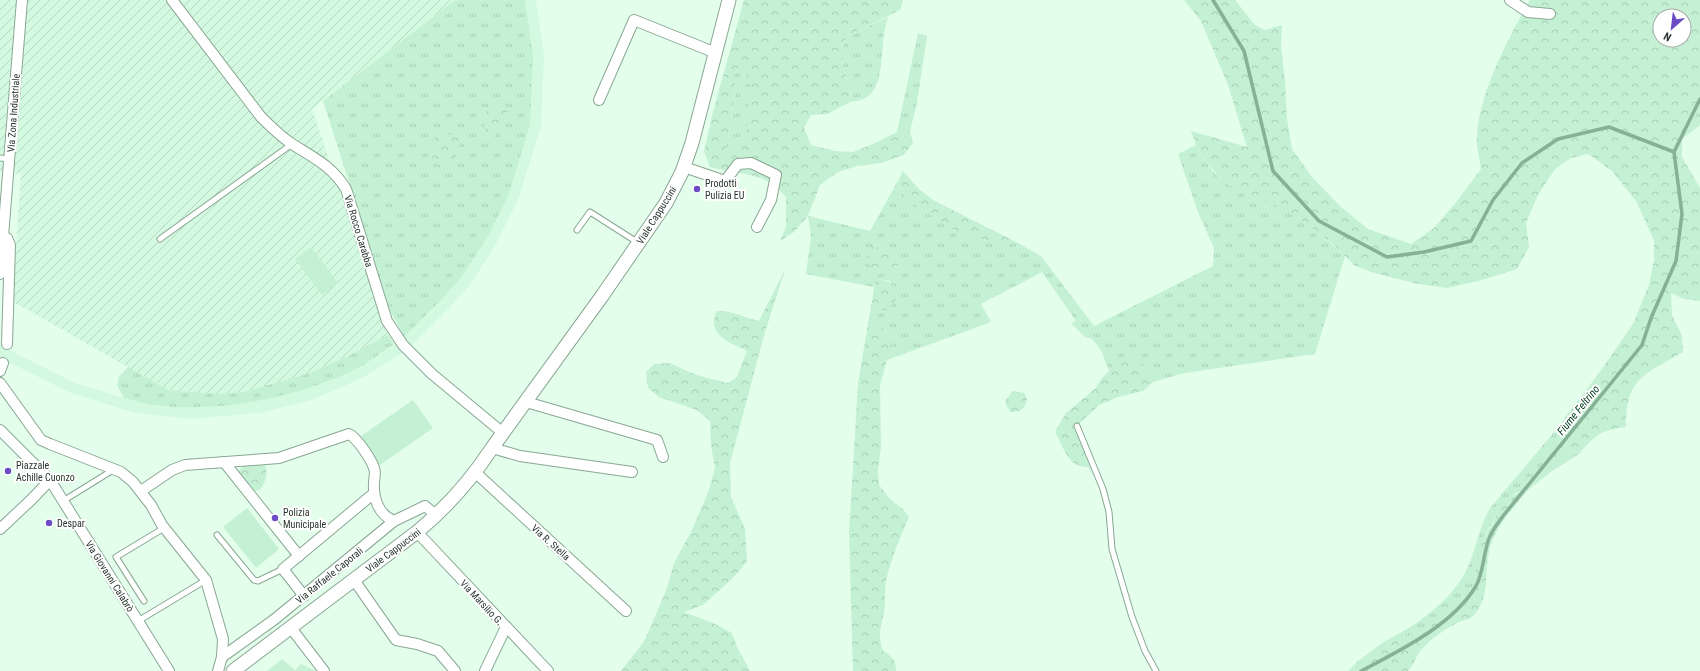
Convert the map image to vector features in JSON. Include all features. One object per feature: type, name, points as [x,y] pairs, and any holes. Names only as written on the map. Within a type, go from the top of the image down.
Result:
[{"type":"street","name":"Via Zona Industriale","points":[[0,274],[3,237],[5,158],[22,0]]},
{"type":"street","name":"Via Rocco Carabba","points":[[172,0],[261,117],[276,133],[326,165],[338,177],[346,189],[387,321],[403,346],[432,374],[503,433]]},
{"type":"street","name":"Viale Cappuccini","points":[[233,671],[437,516],[476,473],[492,448],[666,203],[684,167],[692,143],[729,0]]},
{"type":"street","points":[[1510,0],[1528,12],[1550,14]]},
{"type":"street","points":[[599,100],[634,20],[716,53]]},
{"type":"street","points":[[684,167],[725,181],[738,164],[751,163],[776,175],[771,200],[757,226]]},
{"type":"street","points":[[3,237],[7,238],[10,245],[7,344]]},
{"type":"street","points":[[0,383],[41,440],[121,472],[141,491],[151,504],[164,528],[206,580],[223,639],[222,656],[218,671]]},
{"type":"street","points":[[526,402],[657,440],[663,457]]},
{"type":"street","name":"Via Giovanni Calabrò","points":[[0,430],[50,480],[169,671]]},
{"type":"street","points":[[141,491],[172,470],[185,465],[247,462],[279,458],[349,434],[354,437],[375,469],[373,494],[376,503],[387,518],[394,521]]},
{"type":"street","points":[[492,448],[520,456],[632,472]]},
{"type":"street","points":[[224,462],[299,556]]},
{"type":"street","name":"Via R. Stella","points":[[476,473],[626,611]]},
{"type":"street","points":[[0,529],[50,480]]},
{"type":"street","points":[[304,596],[283,569],[373,494]]},
{"type":"street","name":"Via Raffaele Caporali","points":[[222,656],[304,596],[394,521],[424,506],[437,516]]},
{"type":"street","name":"Via Marsilio G.","points":[[417,532],[548,671]]},
{"type":"street","points":[[354,580],[396,640],[417,644],[438,651],[455,671]]},
{"type":"street","points":[[485,671],[506,627]]},
{"type":"street","points":[[291,628],[324,671]]},
{"type":"lane","points":[[160,239],[292,144]]},
{"type":"lane","points":[[577,230],[590,212],[638,243]]},
{"type":"lane","points":[[1077,426],[1103,489],[1109,512],[1112,549],[1132,617],[1145,651],[1156,671]]},
{"type":"lane","points":[[63,501],[114,469]]},
{"type":"lane","points":[[144,601],[116,557],[164,528]]},
{"type":"lane","points":[[217,535],[254,580],[258,581],[283,569]]},
{"type":"lane","points":[[138,621],[206,580]]},
{"type":"shaded area","points":[[0,0],[455,0],[312,109],[388,335],[346,357],[310,373],[244,392],[217,394],[168,390],[12,301],[21,174],[0,172]]},
{"type":"shaded area","points":[[525,0],[536,0],[544,54],[541,127],[518,200],[496,244],[470,285],[407,350],[362,378],[312,400],[260,413],[190,419],[135,413],[71,393],[0,357],[0,344],[75,383],[137,402],[356,368],[400,341],[461,278],[487,238],[533,55]]},
{"type":"green space","points":[[455,0],[525,0],[533,55],[530,125],[508,196],[487,238],[461,278],[404,337],[390,310],[323,101]]},
{"type":"green space","points":[[744,0],[903,0],[900,10],[846,37],[842,51],[843,68],[851,87],[850,102],[827,114],[811,115],[804,128],[811,145],[835,151],[853,152],[897,132],[910,131],[913,143],[904,155],[881,163],[857,166],[836,173],[820,185],[808,216],[794,232],[780,241],[786,227],[786,197],[778,188],[769,182],[751,175],[710,167],[704,151],[713,112]],"holes":[[[739,67],[746,74],[751,88],[746,133],[742,146],[727,156],[726,149],[736,88],[733,75]]]},
{"type":"green space","points":[[1184,0],[1235,0],[1255,25],[1265,30],[1282,25],[1281,47],[1287,119],[1292,149],[1312,177],[1341,207],[1368,229],[1411,244],[1434,228],[1481,169],[1477,140],[1479,119],[1483,102],[1496,66],[1530,0],[1700,0],[1700,110],[1687,124],[1682,139],[1682,157],[1700,188],[1700,301],[1684,299],[1671,293],[1672,315],[1682,336],[1683,352],[1648,372],[1640,379],[1634,387],[1630,397],[1627,410],[1626,427],[1599,434],[1579,454],[1571,451],[1561,443],[1555,431],[1599,373],[1633,324],[1649,285],[1654,260],[1654,240],[1636,201],[1612,171],[1588,154],[1571,158],[1555,169],[1538,195],[1526,223],[1529,247],[1517,269],[1482,280],[1447,288],[1418,284],[1374,273],[1354,265],[1333,244],[1301,220],[1273,204],[1245,193],[1223,181],[1206,162],[1196,145],[1191,131],[1247,147],[1228,85],[1201,21]]},
{"type":"green space","points":[[888,17],[884,33],[881,67],[874,90],[861,100],[850,102],[851,87],[843,68],[842,51],[846,37]]},
{"type":"green space","points":[[918,33],[927,36],[917,103],[910,131],[897,132]]},
{"type":"green space","points":[[739,67],[746,73],[751,88],[746,133],[742,146],[727,157],[726,149],[736,88],[733,75]]},
{"type":"green space","points":[[499,105],[507,110],[507,117],[503,122],[498,124],[496,135],[490,141],[485,129],[485,116],[488,108]]},
{"type":"green space","points":[[1700,110],[1700,125],[1682,139],[1687,124]]},
{"type":"green space","points":[[443,133],[453,135],[460,139],[460,145],[458,154],[453,161],[439,165],[433,160],[429,145],[436,136]]},
{"type":"green space","points":[[1196,145],[1211,169],[1224,181],[1235,188],[1274,204],[1293,215],[1329,241],[1345,256],[1315,354],[1185,373],[1153,382],[1153,375],[1114,366],[1109,371],[1101,350],[1092,339],[1085,337],[1071,323],[1076,321],[1042,272],[981,304],[991,322],[887,360],[889,353],[876,325],[868,324],[872,302],[875,309],[891,281],[879,279],[875,281],[874,287],[806,274],[811,237],[808,216],[870,231],[899,179],[905,198],[954,230],[987,240],[996,240],[1008,244],[1014,241],[1041,256],[1094,326],[1213,266],[1214,248],[1198,212],[1178,154]]},
{"type":"green space","points":[[903,171],[919,189],[933,200],[1014,241],[1008,244],[996,240],[971,237],[954,230],[905,198],[899,179]]},
{"type":"green space","points":[[311,247],[338,283],[322,295],[295,259]]},
{"type":"green space","points":[[872,247],[885,249],[894,256],[898,264],[894,271],[878,270],[868,263],[866,260],[868,252]]},
{"type":"green space","points":[[785,270],[765,332],[730,463],[731,497],[745,529],[747,561],[735,576],[703,605],[684,612],[713,623],[732,633],[737,647],[750,671],[621,671],[645,640],[667,588],[674,563],[692,530],[709,490],[715,468],[711,446],[710,421],[697,410],[659,397],[648,388],[646,372],[654,364],[670,363],[689,372],[728,383],[737,377],[747,351],[726,341],[718,334],[714,323],[716,313],[717,311],[723,311],[759,321]]},
{"type":"green space","points":[[879,279],[892,284],[898,291],[896,300],[886,310],[875,309],[872,302],[875,281]]},
{"type":"green space","points":[[868,324],[876,325],[886,330],[891,341],[880,385],[881,448],[878,470],[879,485],[891,500],[903,509],[909,517],[890,564],[885,585],[885,608],[880,631],[880,640],[883,651],[893,659],[896,671],[853,671],[849,533],[858,384]]},
{"type":"green space","points":[[388,335],[394,344],[356,369],[302,390],[273,398],[211,407],[180,407],[151,404],[124,398],[117,385],[119,377],[128,367],[168,390],[217,394],[244,392],[310,373],[346,357]]},
{"type":"green space","points":[[1133,359],[1144,365],[1153,375],[1153,382],[1143,391],[1118,397],[1099,405],[1080,423],[1077,431],[1093,476],[1088,467],[1076,464],[1071,460],[1055,432],[1066,413],[1096,388],[1101,379],[1114,366],[1123,360]]},
{"type":"green space","points":[[1013,391],[1024,393],[1027,399],[1022,409],[1011,412],[1005,401]]},
{"type":"green space","points":[[413,400],[433,428],[380,465],[361,436]]},
{"type":"green space","points":[[1555,431],[1558,439],[1564,446],[1579,454],[1552,471],[1528,490],[1515,493],[1495,518],[1484,536],[1479,549],[1477,567],[1469,604],[1462,613],[1453,612],[1432,624],[1422,632],[1381,644],[1419,621],[1437,607],[1453,591],[1460,582],[1470,562],[1481,528],[1490,508]]},
{"type":"green space","points":[[260,463],[265,465],[266,475],[264,484],[260,490],[250,492],[238,473],[244,466]]},
{"type":"green space","points":[[1528,490],[1505,519],[1491,543],[1488,559],[1486,588],[1482,602],[1476,613],[1471,618],[1451,626],[1430,641],[1421,650],[1408,671],[1348,671],[1358,661],[1381,644],[1422,632],[1432,624],[1453,612],[1462,613],[1472,590],[1479,548],[1482,540],[1507,500],[1516,494]]},
{"type":"green space","points":[[247,508],[279,549],[256,568],[223,527]]},
{"type":"green space","points":[[282,659],[295,670],[301,664],[316,671],[267,671]]},
{"type":"waterway","points":[[1213,0],[1244,51],[1273,171],[1319,221],[1387,257],[1424,252],[1471,241],[1493,200],[1522,163],[1558,139],[1609,127],[1674,152]]},
{"type":"waterway","name":"Fiume Feltrino","points":[[1361,671],[1424,636],[1440,625],[1466,600],[1479,580],[1491,533],[1503,516],[1642,345],[1651,318],[1676,261],[1682,214],[1674,152],[1700,99]]},
{"type":"place","name":"Prodotti Pulizia EU","points":[[697,189]]},
{"type":"place","name":"Piazzale Achille Cuonzo","points":[[8,471]]},
{"type":"place","name":"Polizia Municipale","points":[[275,518]]},
{"type":"place","name":"Despar","points":[[49,523]]}]
